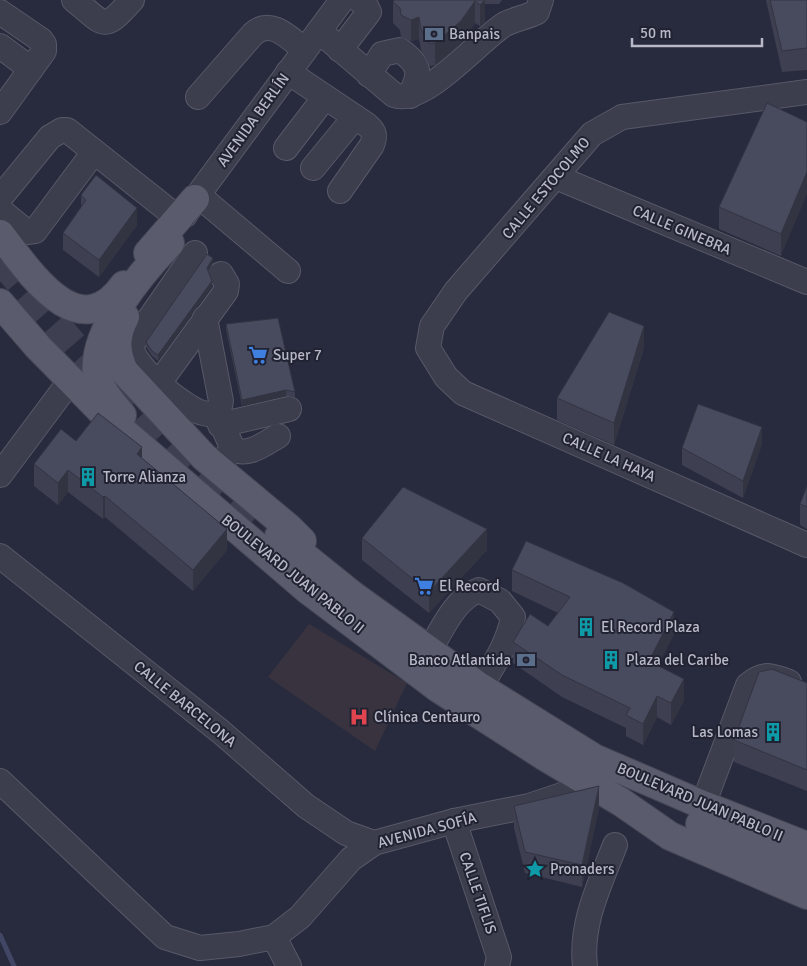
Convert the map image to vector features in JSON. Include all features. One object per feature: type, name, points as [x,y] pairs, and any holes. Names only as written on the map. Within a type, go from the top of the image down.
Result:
[{"type":"main road","points":[[0,234],[49,293],[62,303],[77,309],[96,309],[108,303],[122,289],[152,247],[183,217]]},
{"type":"main road","points":[[183,217],[137,318],[120,326],[116,344],[118,358],[124,371],[183,437],[225,459],[350,594]]},
{"type":"main road","points":[[183,217],[102,337],[97,356],[96,375],[112,404],[135,430],[399,659]]},
{"type":"main road","name":"BOULEVARD JUAN PABLO II","points":[[0,303],[70,381],[112,422],[308,590],[399,659],[480,716],[621,802],[670,836],[807,895]]},
{"type":"main road","name":"BOULEVARD JUAN PABLO II","points":[[279,536],[350,594],[480,688],[594,758],[702,805],[807,846]]},
{"type":"main road","name":"BOULEVARD JUAN PABLO II","points":[[594,758],[611,773],[674,812],[807,869]]},
{"type":"main road","name":"BOULEVARD JUAN PABLO II","points":[[621,802],[807,878]]},
{"type":"street","points":[[82,2],[102,22],[109,23],[114,21],[132,0]]},
{"type":"street","name":"AVENIDA BERLÍN","points":[[183,217],[342,0]]},
{"type":"street","points":[[340,50],[369,12],[365,4],[359,0]]},
{"type":"street","points":[[198,97],[253,34],[263,27],[274,28],[340,50],[394,95],[402,98],[410,96],[437,80],[506,24],[537,12],[541,0]]},
{"type":"street","points":[[0,12],[44,44],[44,51],[32,69],[2,104]]},
{"type":"street","points":[[0,46],[32,69]]},
{"type":"street","points":[[369,74],[382,54],[400,50],[415,61],[418,72],[410,96]]},
{"type":"street","points":[[288,72],[370,128],[375,138],[340,191]]},
{"type":"street","name":"CALLE ESTOCOLMO","points":[[428,348],[432,326],[456,291],[592,134],[622,117],[807,92]]},
{"type":"street","points":[[286,148],[325,97]]},
{"type":"street","points":[[314,168],[355,117]]},
{"type":"street","points":[[0,198],[56,132],[67,130],[183,217],[288,271]]},
{"type":"street","points":[[0,210],[27,232],[35,231],[94,152]]},
{"type":"street","name":"CALLE GINEBRA","points":[[556,177],[807,282]]},
{"type":"street","points":[[159,383],[206,309],[226,290],[227,284],[207,263],[183,217]]},
{"type":"street","points":[[207,263],[137,318],[132,355],[138,364],[159,383],[195,410],[219,420],[289,409]]},
{"type":"street","points":[[206,309],[222,401],[219,420],[225,459],[251,451],[278,436]]},
{"type":"street","points":[[137,318],[172,310]]},
{"type":"street","name":"CALLE LA HAYA","points":[[428,348],[446,376],[463,393],[807,545]]},
{"type":"street","points":[[0,475],[70,381]]},
{"type":"street","name":"CALLE BARCELONA","points":[[0,556],[221,732],[306,806],[346,833],[374,843]]},
{"type":"street","points":[[429,651],[468,594],[479,590],[500,601],[513,617],[511,629],[506,645],[480,688]]},
{"type":"street","points":[[702,805],[748,686],[758,678],[771,675],[806,688]]},
{"type":"street","name":"AVENIDA SOFÍA","points":[[0,781],[165,937],[200,948],[239,944],[274,936],[300,917],[351,859],[374,843],[454,821],[529,806],[592,785]]},
{"type":"street","name":"CALLE TIFLIS","points":[[454,821],[499,957],[497,966]]},
{"type":"street","points":[[585,966],[583,949],[586,927],[615,845]]},
{"type":"street","points":[[274,936],[289,966]]},
{"type":"shaded area","name":"Clínica Centauro","points":[[309,624],[407,683],[375,751],[268,677]]},
{"type":"building","points":[[394,0],[485,0],[480,5],[475,1],[461,21],[435,43],[430,44],[421,29],[419,17],[411,20],[401,15],[400,8],[393,2]]},
{"type":"building","points":[[770,0],[807,0],[807,48],[782,51]]},
{"type":"building","points":[[767,103],[807,122],[807,172],[781,234],[719,207]]},
{"type":"building","points":[[96,175],[137,208],[99,260],[63,233],[86,200],[81,195]]},
{"type":"building","points":[[207,254],[213,258],[207,268],[212,281],[158,355],[152,351],[146,342]]},
{"type":"building","points":[[609,312],[644,326],[614,423],[557,398]]},
{"type":"building","name":"Super 7","points":[[278,318],[295,392],[286,390],[242,400],[226,324]]},
{"type":"building","points":[[698,404],[762,427],[743,481],[682,448]]},
{"type":"building","points":[[98,413],[142,447],[137,454],[227,529],[193,570],[105,496],[103,497],[68,470],[58,483],[34,464],[61,429],[76,441]]},
{"type":"building","points":[[807,486],[807,507],[800,504]]},
{"type":"building","name":"El Record","points":[[403,487],[487,529],[429,592],[362,538]]},
{"type":"building","points":[[526,541],[623,583],[674,612],[649,661],[684,679],[671,703],[657,696],[643,724],[626,715],[630,708],[562,675],[513,642],[530,614],[548,626],[570,597],[512,570]]},
{"type":"building","name":"Las Lomas","points":[[772,669],[807,683],[807,770],[734,740],[759,672]]},
{"type":"building","points":[[599,786],[582,865],[525,852],[514,806]]},
{"type":"waterway","points":[[0,935],[14,966]]},
{"type":"tunnel","points":[[0,260],[110,386],[171,451],[260,521]]},
{"type":"place","name":"Banpais","points":[[434,34]]},
{"type":"place","name":"Super 7","points":[[258,355]]},
{"type":"place","name":"Torre Alianza","points":[[88,477]]},
{"type":"place","name":"El Record","points":[[424,586]]},
{"type":"place","name":"El Record Plaza","points":[[586,627]]},
{"type":"place","name":"Banco Atlantida","points":[[526,660]]},
{"type":"place","name":"Plaza del Caribe","points":[[611,660]]},
{"type":"place","name":"Clínica Centauro","points":[[359,717]]},
{"type":"place","name":"Las Lomas","points":[[773,732]]},
{"type":"place","name":"Pronaders","points":[[535,869]]}]
